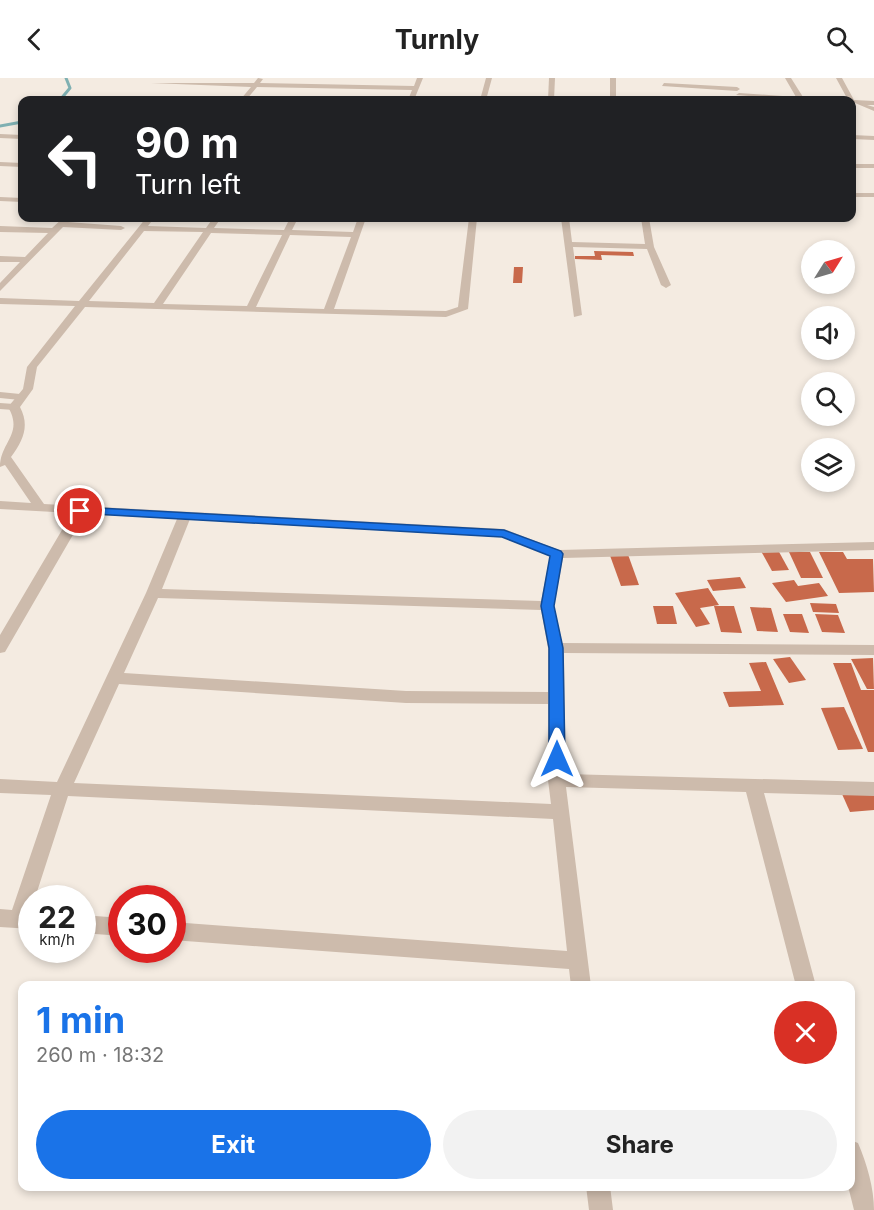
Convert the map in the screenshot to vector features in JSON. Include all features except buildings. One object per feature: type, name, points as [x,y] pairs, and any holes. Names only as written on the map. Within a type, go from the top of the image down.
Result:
[{"type":"street","points":[[303,93],[313,78]]},
{"type":"street","points":[[359,90],[367,78]]},
{"type":"street","points":[[413,96],[420,78]]},
{"type":"street","points":[[484,96],[489,78]]},
{"type":"street","points":[[551,96],[552,78]]},
{"type":"street","points":[[613,78],[613,96]]},
{"type":"street","points":[[788,78],[799,96]]},
{"type":"street","points":[[839,78],[850,96]]},
{"type":"street","points":[[246,96],[259,81]]},
{"type":"street","points":[[154,83],[259,81],[359,90],[417,88]]},
{"type":"street","points":[[663,82],[774,96]]},
{"type":"street","points":[[856,102],[874,103]]},
{"type":"street","points":[[856,103],[874,109]]},
{"type":"street","points":[[0,136],[18,137]]},
{"type":"street","points":[[856,137],[874,138]]},
{"type":"street","points":[[0,165],[18,165]]},
{"type":"street","points":[[856,166],[874,166]]},
{"type":"street","points":[[13,199],[18,194]]},
{"type":"street","points":[[856,195],[874,195]]},
{"type":"street","points":[[0,199],[18,200]]},
{"type":"street","points":[[0,406],[17,402],[28,389],[32,367],[147,222]]},
{"type":"street","points":[[156,307],[215,222]]},
{"type":"street","points":[[250,310],[292,222]]},
{"type":"street","points":[[328,312],[361,222]]},
{"type":"street","points":[[0,301],[446,314],[463,309],[473,222]]},
{"type":"street","points":[[565,222],[577,315]]},
{"type":"street","points":[[646,222],[650,247],[666,285]]},
{"type":"street","points":[[0,229],[61,224],[121,228]]},
{"type":"street","points":[[0,288],[61,224]]},
{"type":"street","points":[[142,228],[356,236]]},
{"type":"street","points":[[568,244],[650,247]]},
{"type":"street","points":[[0,259],[27,260]]},
{"type":"street","points":[[0,395],[17,402]]},
{"type":"street","points":[[17,402],[22,429],[2,460],[41,508]]},
{"type":"street","points":[[0,505],[504,533],[557,554],[874,546]]},
{"type":"street","points":[[0,648],[80,511]]},
{"type":"street","points":[[17,919],[62,789],[153,592],[184,517]]},
{"type":"street","points":[[557,554],[547,606],[556,648],[557,780],[581,981]]},
{"type":"street","points":[[153,592],[547,606]]},
{"type":"street","points":[[556,648],[874,650]]},
{"type":"street","points":[[113,678],[406,697],[557,698]]},
{"type":"street","points":[[557,780],[874,789]]},
{"type":"street","points":[[753,785],[805,981]]},
{"type":"street","points":[[0,786],[561,812]]},
{"type":"street","points":[[186,932],[579,961]]},
{"type":"street","points":[[855,1169],[866,1210]]},
{"type":"street","points":[[599,1191],[601,1210]]},
{"type":"waterway","points":[[63,96],[70,88],[66,78]]},
{"type":"waterway","points":[[0,126],[18,123]]},
{"type":"route","points":[[80,511],[504,533],[557,554],[547,606],[556,648],[557,759]]}]
